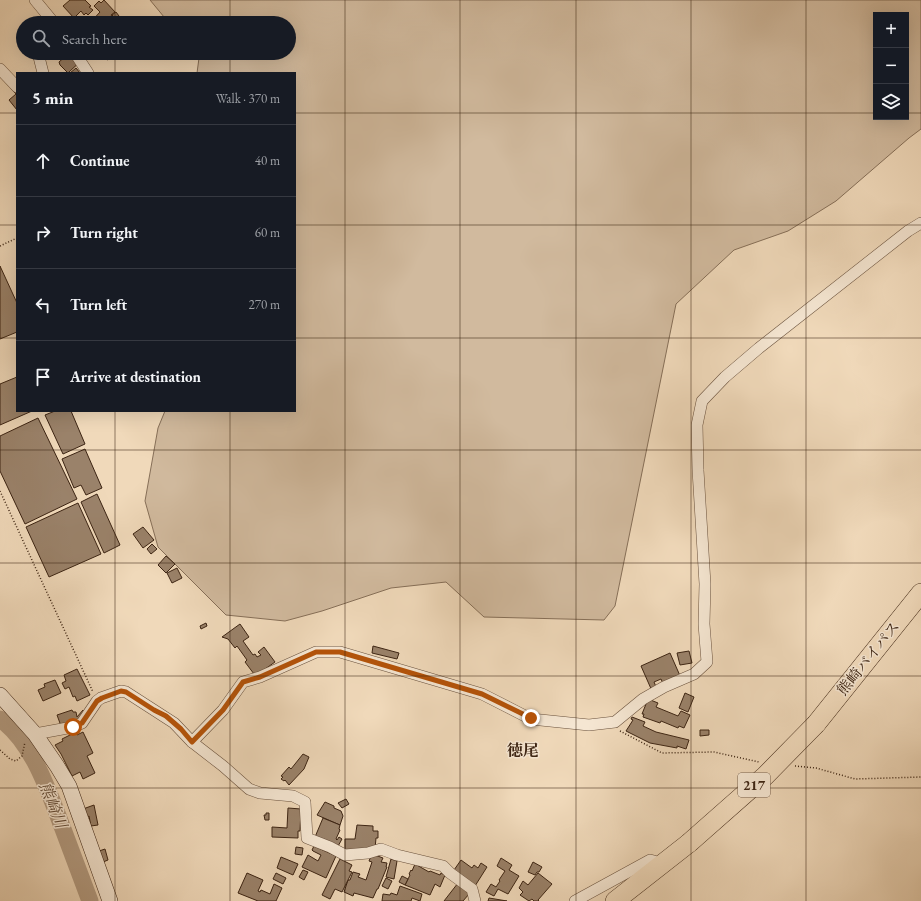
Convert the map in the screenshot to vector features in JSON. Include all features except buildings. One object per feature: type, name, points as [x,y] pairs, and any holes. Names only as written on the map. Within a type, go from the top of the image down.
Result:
[{"type":"highway","name":"熊崎バイパス","points":[[660,866],[689,843],[765,776],[816,724],[921,593]]},
{"type":"highway","name":"217","points":[[614,901],[660,866]]},
{"type":"street","points":[[35,0],[48,16]]},
{"type":"street","points":[[40,60],[43,72]]},
{"type":"street","points":[[80,60],[87,72]]},
{"type":"street","points":[[0,69],[16,87]]},
{"type":"street","points":[[192,742],[223,710],[243,682],[260,677],[316,652],[340,652],[482,694],[531,718],[589,725],[615,722],[643,699],[664,687],[694,674],[708,662],[704,624],[704,584],[698,470],[697,425],[702,401],[725,377],[759,348],[908,231],[921,223]]},
{"type":"street","points":[[30,738],[73,727],[82,723],[97,701],[121,691],[126,692],[166,716],[181,729],[192,742],[223,766],[249,789],[260,794],[294,796],[305,802],[307,838],[345,854],[368,853],[381,849],[397,855],[444,866],[450,873],[472,889],[475,901]]},
{"type":"street","points":[[0,695],[30,738],[58,766],[69,786],[110,901]]},
{"type":"street","points":[[575,901],[650,860],[654,861],[660,866]]},
{"type":"path","points":[[0,246],[16,238]]},
{"type":"path","points":[[0,492],[97,701]]},
{"type":"path","points":[[0,750],[14,761],[19,759],[30,738]]},
{"type":"shaded area","points":[[150,0],[921,0],[921,129],[836,201],[788,231],[734,250],[676,304],[615,606],[604,620],[484,617],[446,582],[391,588],[322,611],[285,621],[226,615],[158,547],[145,501],[158,428],[165,412],[296,412],[296,72],[197,72],[199,60],[296,60],[296,16],[163,16]]},
{"type":"waterway","name":"熊崎川","points":[[0,719],[12,729],[22,741],[39,769],[90,901]]},
{"type":"district","name":"徳尾","points":[[523,750]]},
{"type":"route","points":[[73,727],[82,723],[97,701],[121,691],[126,692],[166,716],[174,722],[192,742],[223,710],[235,691],[243,682],[260,677],[316,652],[340,652],[482,694],[531,718]]}]
